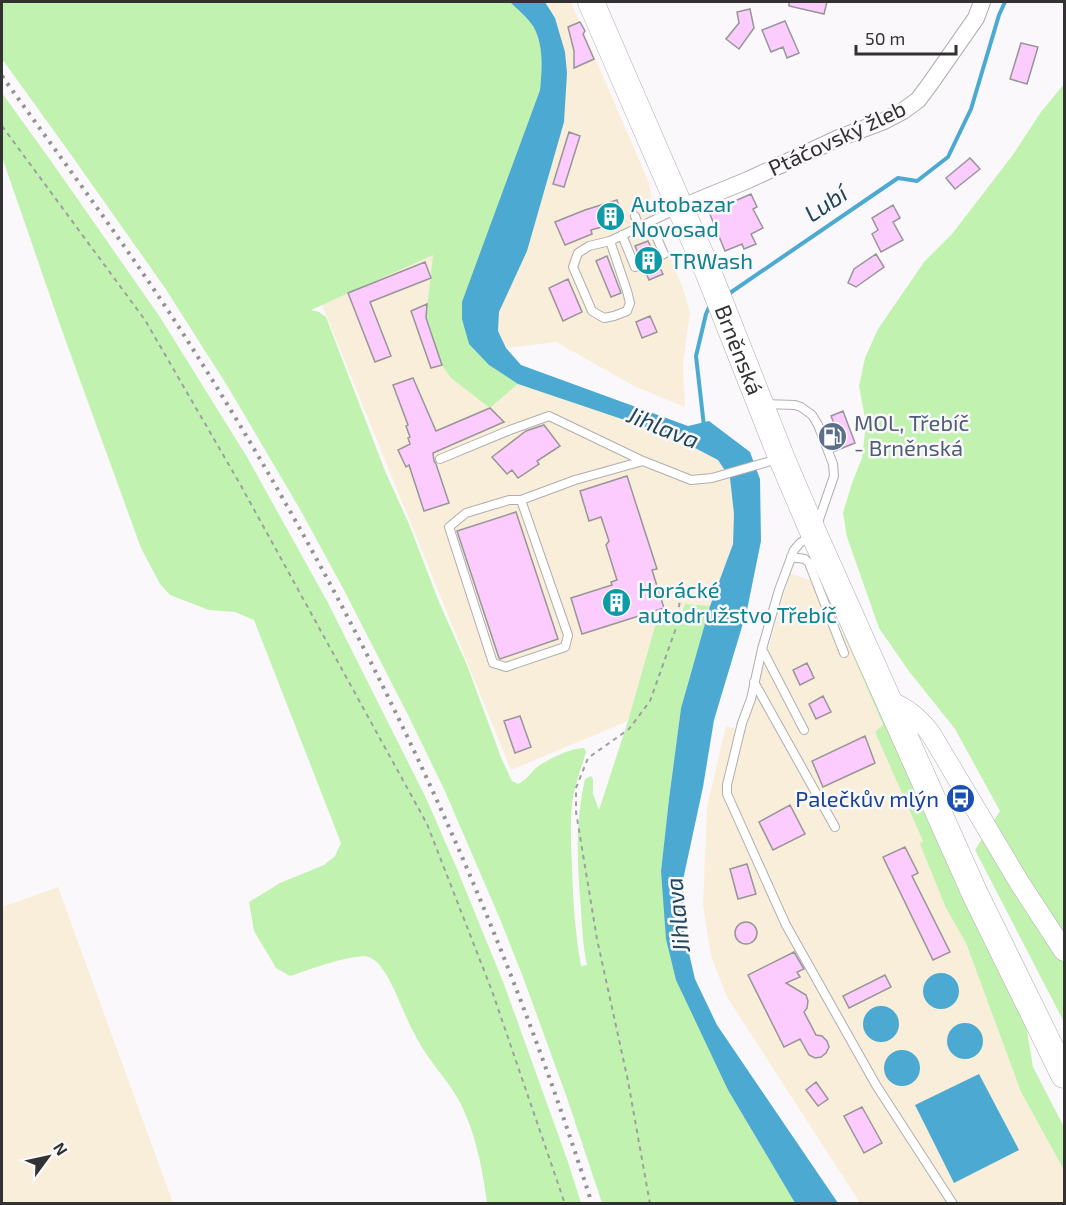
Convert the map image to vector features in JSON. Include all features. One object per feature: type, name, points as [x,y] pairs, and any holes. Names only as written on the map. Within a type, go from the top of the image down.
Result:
[{"type":"main road","name":"Brněnská","points":[[591,2],[709,274],[760,404],[770,461],[814,534],[975,894],[1065,1075]]},
{"type":"street","name":"Ptáčovský žleb","points":[[680,208],[903,111],[918,99],[930,84],[976,18],[982,2]]},
{"type":"street","points":[[888,700],[915,716],[931,734],[1019,882],[1065,951]]},
{"type":"lane","points":[[610,241],[630,303],[627,311],[604,318],[592,311],[573,267],[578,253],[589,246],[610,241],[680,208]]},
{"type":"lane","points":[[635,216],[639,227]]},
{"type":"lane","points":[[650,222],[664,254],[656,258]]},
{"type":"lane","points":[[622,235],[635,267],[643,264]]},
{"type":"lane","points":[[760,404],[801,407],[812,415],[835,470],[814,534],[800,543],[791,557],[779,590],[751,699],[742,723],[729,774],[727,794],[786,925],[876,1085],[953,1203]]},
{"type":"lane","points":[[440,459],[549,416],[643,461],[691,480],[712,478],[770,461]]},
{"type":"lane","points":[[521,500],[568,635],[566,647],[506,667],[493,663],[449,527],[466,513],[509,500],[521,500],[575,480],[643,461]]},
{"type":"lane","points":[[791,557],[805,559],[809,563],[844,653]]},
{"type":"lane","points":[[762,649],[804,730]]},
{"type":"lane","points":[[754,682],[835,827]]},
{"type":"path","points":[[2,126],[145,320],[240,484],[427,824],[492,991],[565,1203]]},
{"type":"path","points":[[650,1203],[628,1081],[597,939],[576,812],[576,788],[588,758],[629,729],[650,701],[675,632],[682,588]]},
{"type":"shaded area","points":[[545,2],[571,2],[649,183],[651,194],[649,205],[653,220],[683,288],[690,312],[683,364],[685,407],[636,387],[556,342],[506,348],[498,331],[499,312],[527,251],[555,18]]},
{"type":"shaded area","points":[[433,255],[426,318],[490,408],[518,384],[672,436],[718,460],[730,478],[734,514],[733,544],[710,606],[685,604],[682,613],[669,617],[655,626],[628,721],[511,770],[322,305]]},
{"type":"shaded area","points":[[790,573],[813,581],[833,636],[844,633],[883,726],[875,732],[923,841],[946,908],[966,943],[1021,1092],[1064,1170],[1064,1203],[860,1203],[727,997],[711,956],[703,905],[707,807],[726,726],[745,731]]},
{"type":"shaded area","points":[[58,887],[173,1203],[2,1203],[2,907]]},
{"type":"green space","points":[[2,2],[510,2],[533,26],[541,49],[540,90],[492,221],[489,365],[518,384],[490,408],[451,378],[442,365],[426,318],[433,255],[311,310],[326,317],[385,471],[467,665],[512,781],[518,784],[540,765],[566,752],[584,748],[586,752],[574,792],[571,820],[574,903],[581,966],[587,965],[578,860],[578,828],[585,779],[591,776],[593,779],[593,794],[599,810],[628,721],[655,626],[669,617],[682,613],[685,604],[710,606],[681,708],[661,871],[728,1090],[795,1203],[602,1203],[567,1098],[500,919],[444,789],[407,713],[301,511],[228,387],[165,288],[2,59]]},
{"type":"green space","points":[[1064,84],[1064,1022],[975,850],[1000,811],[955,729],[908,670],[879,628],[847,537],[843,513],[862,458],[866,424],[859,386],[865,358],[878,329],[924,262],[952,234]]},
{"type":"green space","points":[[2,93],[160,317],[247,457],[327,601],[426,798],[457,869],[504,984],[581,1203],[487,1203],[473,1133],[461,1104],[419,1042],[381,966],[373,959],[362,956],[342,959],[290,976],[276,968],[254,931],[249,902],[280,883],[324,865],[335,856],[341,843],[254,620],[235,612],[209,610],[170,595],[160,584],[141,548],[2,157]]},
{"type":"green space","points":[[808,552],[1024,1014],[1033,1067],[1064,1127],[1064,1170],[1021,1092],[966,943],[946,908],[920,844],[923,841],[875,732],[883,725]]},
{"type":"water","name":"Jihlava","points":[[510,2],[545,2],[555,18],[565,52],[567,73],[564,122],[527,251],[499,312],[498,331],[506,348],[521,365],[688,426],[709,421],[750,452],[760,479],[761,541],[747,610],[714,720],[703,787],[683,880],[684,932],[695,979],[717,1025],[838,1203],[795,1203],[728,1090],[676,980],[666,939],[661,871],[681,708],[710,606],[733,544],[734,514],[730,478],[718,460],[672,436],[518,384],[489,365],[469,344],[462,319],[462,302],[540,90],[541,57],[537,33],[528,19]]},
{"type":"water","points":[[941,973],[954,978],[959,991],[954,1004],[941,1009],[928,1004],[923,991],[928,978]]},
{"type":"water","points":[[881,1006],[894,1011],[899,1024],[894,1037],[881,1042],[868,1037],[863,1024],[868,1011]]},
{"type":"water","points":[[965,1023],[978,1028],[983,1041],[978,1054],[965,1059],[952,1054],[947,1041],[952,1028]]},
{"type":"water","points":[[902,1050],[915,1055],[920,1068],[915,1081],[902,1086],[889,1081],[884,1068],[889,1055]]},
{"type":"water","points":[[979,1074],[1019,1150],[954,1183],[915,1105]]},
{"type":"building","points":[[789,2],[827,2],[824,14],[789,6]]},
{"type":"building","points":[[750,9],[754,28],[739,49],[726,39],[739,23],[737,12]]},
{"type":"building","points":[[785,21],[799,53],[787,58],[783,47],[771,52],[762,30]]},
{"type":"building","points":[[580,22],[594,59],[574,68],[574,51],[568,27]]},
{"type":"building","points":[[1021,43],[1038,47],[1027,84],[1010,79]]},
{"type":"building","points":[[569,132],[580,136],[564,187],[553,184]]},
{"type":"building","points":[[970,158],[980,169],[955,189],[946,178]]},
{"type":"building","points":[[751,194],[757,207],[753,209],[763,228],[751,234],[756,244],[744,249],[742,244],[725,251],[709,212]]},
{"type":"building","points":[[617,200],[623,221],[591,230],[592,234],[565,245],[555,222]]},
{"type":"building","points":[[893,205],[900,218],[893,222],[903,240],[881,252],[872,234],[878,230],[872,218]]},
{"type":"building","name":"TRWash","points":[[648,241],[653,252],[650,260],[653,264],[658,264],[663,274],[649,280],[645,270],[649,266],[649,261],[640,258],[635,246]]},
{"type":"building","points":[[876,254],[884,267],[856,287],[848,283],[854,269]]},
{"type":"building","points":[[607,256],[621,293],[611,297],[596,261]]},
{"type":"building","points":[[425,262],[431,278],[370,302],[391,356],[375,362],[348,293]]},
{"type":"building","points":[[568,279],[582,312],[563,321],[549,288]]},
{"type":"building","points":[[427,304],[426,318],[442,365],[431,368],[411,311]]},
{"type":"building","points":[[650,316],[657,332],[642,338],[636,322]]},
{"type":"building","points":[[413,378],[436,431],[490,408],[504,422],[433,453],[449,503],[424,511],[409,465],[406,467],[398,450],[410,444],[408,438],[410,437],[406,426],[408,425],[393,385]]},
{"type":"building","points":[[843,411],[855,443],[835,451],[826,429],[835,426],[831,416]]},
{"type":"building","points":[[544,425],[560,446],[537,461],[539,464],[518,478],[512,470],[507,474],[492,457],[526,431]]},
{"type":"building","points":[[627,476],[657,569],[652,570],[664,608],[582,634],[571,598],[612,585],[611,582],[617,580],[606,545],[609,541],[601,517],[589,521],[580,491]]},
{"type":"building","points":[[516,512],[558,639],[500,659],[457,531]]},
{"type":"building","points":[[807,663],[814,678],[800,685],[793,670]]},
{"type":"building","points":[[823,696],[831,712],[816,719],[809,704]]},
{"type":"building","points":[[520,716],[531,747],[515,753],[504,721]]},
{"type":"building","points":[[865,736],[875,763],[823,787],[812,761]]},
{"type":"building","points":[[790,805],[805,834],[773,850],[759,822]]},
{"type":"building","points":[[905,847],[918,873],[912,876],[950,952],[933,960],[883,857]]},
{"type":"building","points":[[747,864],[756,894],[738,899],[730,869]]},
{"type":"building","points":[[746,922],[754,925],[757,933],[754,941],[746,944],[738,941],[735,933],[738,925]]},
{"type":"building","points":[[794,952],[804,969],[797,972],[800,977],[786,983],[806,995],[808,1001],[804,1012],[816,1035],[822,1036],[829,1047],[821,1057],[815,1058],[809,1055],[800,1039],[784,1047],[748,975]]},
{"type":"building","points":[[885,975],[891,987],[849,1008],[843,996]]},
{"type":"building","points":[[816,1082],[828,1099],[818,1106],[806,1090]]},
{"type":"building","points":[[862,1107],[882,1143],[864,1153],[844,1116]]},
{"type":"waterway","name":"Lubí","points":[[727,295],[898,178],[917,181],[948,157],[971,109],[1005,2]]},
{"type":"waterway","name":"Lubí","points":[[704,426],[696,356],[710,305]]},
{"type":"railway","points":[[2,76],[169,312],[235,417],[356,632],[462,856],[509,971],[592,1204]]},
{"type":"place","name":"Autobazar Novosad","points":[[610,217]]},
{"type":"place","name":"TRWash","points":[[649,261]]},
{"type":"place","name":"MOL, Třebíč - Brněnská","points":[[833,436]]},
{"type":"place","name":"Horácké autodružstvo Třebíč","points":[[617,603]]},
{"type":"place","name":"Palečkův mlýn","points":[[960,799]]}]
